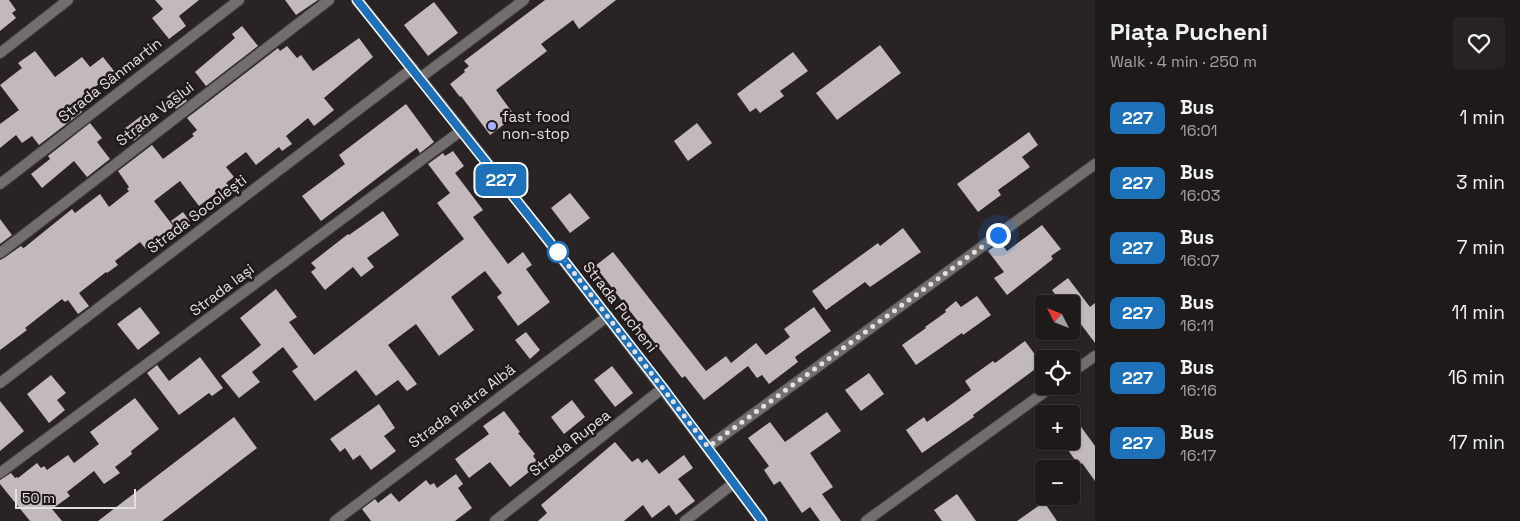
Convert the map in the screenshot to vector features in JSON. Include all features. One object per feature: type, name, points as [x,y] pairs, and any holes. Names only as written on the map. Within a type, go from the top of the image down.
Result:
[{"type":"street","points":[[0,53],[68,0]]},
{"type":"street","name":"Strada Sânmartin","points":[[0,184],[238,0]]},
{"type":"street","name":"Strada Vaslui","points":[[0,253],[329,0]]},
{"type":"street","name":"Strada Pucheni","points":[[357,0],[413,68],[608,316],[762,521]]},
{"type":"street","points":[[420,78],[524,0]]},
{"type":"street","name":"Strada Socolești","points":[[0,383],[413,68]]},
{"type":"street","name":"Strada Iași","points":[[0,473],[462,130]]},
{"type":"street","points":[[708,447],[1095,164]]},
{"type":"street","name":"Strada Piatra Albă","points":[[335,521],[608,316]]},
{"type":"street","points":[[1080,367],[1095,356]]},
{"type":"street","name":"Strada Rupea","points":[[495,521],[663,388]]},
{"type":"street","points":[[866,521],[1041,395]]},
{"type":"street","points":[[685,521],[734,483]]},
{"type":"building","points":[[0,0],[9,0],[16,10],[12,13],[16,18],[0,31]]},
{"type":"building","points":[[155,0],[199,0],[179,16],[186,26],[169,39],[152,18],[163,9]]},
{"type":"building","points":[[285,0],[318,0],[296,15]]},
{"type":"building","points":[[545,0],[616,0],[579,29],[573,20],[541,44],[547,51],[496,90],[515,116],[490,135],[450,84],[465,72],[464,70],[469,66],[464,61]]},
{"type":"building","points":[[434,2],[458,33],[428,56],[404,25]]},
{"type":"building","points":[[242,26],[258,46],[206,86],[195,72],[235,38],[232,34]]},
{"type":"building","points":[[359,38],[373,57],[324,98],[334,110],[314,126],[308,118],[286,136],[292,144],[282,151],[279,147],[256,165],[246,152],[226,167],[234,177],[226,183],[231,188],[221,196],[218,192],[199,206],[180,181],[154,201],[174,227],[146,249],[140,242],[115,261],[118,265],[79,293],[89,306],[78,314],[68,300],[65,302],[62,299],[25,328],[27,330],[0,350],[0,260],[21,246],[25,247],[72,209],[75,213],[100,194],[109,207],[129,191],[127,189],[129,187],[118,171],[152,145],[163,159],[194,136],[192,134],[197,130],[187,118],[278,48],[280,51],[287,46],[297,58],[301,55],[313,71]]},
{"type":"building","points":[[880,45],[901,73],[837,120],[816,93]]},
{"type":"building","points":[[35,51],[55,77],[82,57],[90,67],[103,57],[118,76],[108,83],[105,79],[75,103],[82,112],[39,145],[32,136],[22,143],[16,135],[0,148],[0,124],[19,110],[0,85],[22,68],[18,63]]},
{"type":"building","points":[[793,52],[808,71],[780,91],[784,96],[760,113],[756,108],[750,112],[737,94]]},
{"type":"building","points":[[177,89],[187,101],[176,109],[167,97]]},
{"type":"building","points":[[406,104],[434,142],[420,153],[417,148],[321,221],[302,196],[345,164],[339,155]]},
{"type":"building","points":[[144,114],[152,125],[134,141],[124,129]]},
{"type":"building","points":[[90,123],[102,138],[97,142],[110,159],[87,177],[74,161],[42,188],[31,174],[50,159],[48,156]]},
{"type":"building","points":[[697,123],[712,143],[688,161],[674,141]]},
{"type":"building","points":[[1029,132],[1038,145],[1022,157],[1030,167],[998,190],[1001,195],[978,212],[957,184]]},
{"type":"building","points":[[453,151],[464,166],[455,173],[483,210],[473,217],[508,264],[523,252],[532,265],[526,269],[550,302],[518,326],[497,297],[502,293],[485,271],[451,297],[474,330],[439,356],[416,324],[388,345],[417,384],[407,391],[398,380],[376,396],[356,370],[315,401],[292,371],[298,367],[283,347],[252,372],[260,382],[239,398],[221,376],[261,345],[240,318],[276,289],[297,317],[289,322],[314,355],[464,239],[437,203],[450,193],[428,164],[443,153],[445,156]]},
{"type":"building","points":[[570,193],[590,218],[570,233],[551,208]]},
{"type":"building","points":[[383,211],[399,235],[367,258],[374,267],[361,277],[353,267],[325,290],[311,272],[316,268],[311,263],[348,234]]},
{"type":"building","points":[[183,212],[191,223],[180,233],[171,221]]},
{"type":"building","points":[[0,219],[12,235],[0,244]]},
{"type":"building","points":[[1042,225],[1061,249],[1051,256],[1053,259],[1007,295],[994,278],[1004,272],[988,251],[1000,242],[1007,251]]},
{"type":"building","points":[[903,228],[921,252],[870,287],[865,282],[826,310],[812,291],[878,243],[880,246]]},
{"type":"building","points":[[613,252],[706,371],[726,356],[731,363],[756,343],[766,355],[790,337],[784,329],[814,307],[831,331],[795,357],[798,362],[769,384],[762,375],[757,378],[748,366],[704,400],[685,376],[682,378],[595,266]]},
{"type":"building","points":[[1068,278],[1090,307],[1095,303],[1095,343],[1080,323],[1080,295],[1056,295],[1052,290]]},
{"type":"building","points":[[977,296],[991,315],[916,365],[902,345],[946,312],[945,310],[956,301],[961,307]]},
{"type":"building","points":[[140,307],[160,333],[138,350],[117,324]]},
{"type":"building","points":[[526,332],[540,350],[530,359],[515,340]]},
{"type":"building","points":[[1025,341],[1035,355],[1035,369],[973,415],[974,417],[922,453],[906,430],[924,417],[927,422],[971,390],[965,381],[993,361],[995,363]]},
{"type":"building","points":[[200,357],[223,388],[212,396],[209,393],[179,415],[147,373],[157,365],[169,381]]},
{"type":"building","points":[[612,366],[633,393],[615,407],[594,380]]},
{"type":"building","points":[[869,373],[884,394],[861,411],[845,390]]},
{"type":"building","points":[[51,375],[66,393],[57,400],[65,410],[49,423],[27,394]]},
{"type":"building","points":[[135,398],[159,429],[131,451],[132,454],[115,467],[120,473],[104,484],[94,471],[67,492],[70,496],[52,509],[62,521],[30,521],[0,484],[0,480],[11,473],[15,478],[18,478],[37,463],[41,468],[44,466],[47,470],[68,455],[74,463],[99,444],[90,432]]},
{"type":"building","points":[[572,400],[585,417],[564,434],[551,417]]},
{"type":"building","points":[[0,401],[24,431],[0,451]]},
{"type":"building","points":[[379,404],[395,428],[384,436],[396,451],[371,470],[360,455],[353,460],[345,448],[340,452],[330,439]]},
{"type":"building","points":[[504,411],[520,432],[518,433],[535,454],[533,456],[539,464],[510,487],[490,462],[469,478],[455,459],[489,434],[483,426]]},
{"type":"building","points":[[827,412],[841,431],[810,453],[833,487],[822,494],[841,521],[820,521],[810,507],[802,513],[780,481],[774,485],[764,470],[769,466],[748,438],[770,422],[785,442]]},
{"type":"building","points":[[234,417],[257,448],[162,521],[98,521]]},
{"type":"building","points":[[1080,425],[1095,446],[1095,481],[1082,463],[1080,465],[1080,460],[1075,460],[1068,450],[1080,450]]},
{"type":"building","points":[[615,442],[632,462],[638,458],[642,463],[647,459],[659,474],[684,455],[693,468],[678,479],[695,501],[676,515],[669,505],[652,518],[643,505],[624,521],[538,521],[547,513],[541,505]]},
{"type":"building","points":[[456,474],[463,484],[458,488],[472,508],[455,521],[371,521],[362,509],[375,499],[378,503],[391,493],[399,502],[426,480],[430,485],[434,483],[437,488]]},
{"type":"building","points":[[957,494],[976,521],[942,521],[934,510]]},
{"type":"building","points":[[1040,505],[1046,505],[1057,521],[1017,521]]},
{"type":"bus line","name":"227","points":[[357,0],[548,240],[663,388],[762,521]]},
{"type":"place","name":"fast food non-stop","points":[[492,126]]},
{"type":"route","points":[[558,252],[708,447],[998,235]]}]
